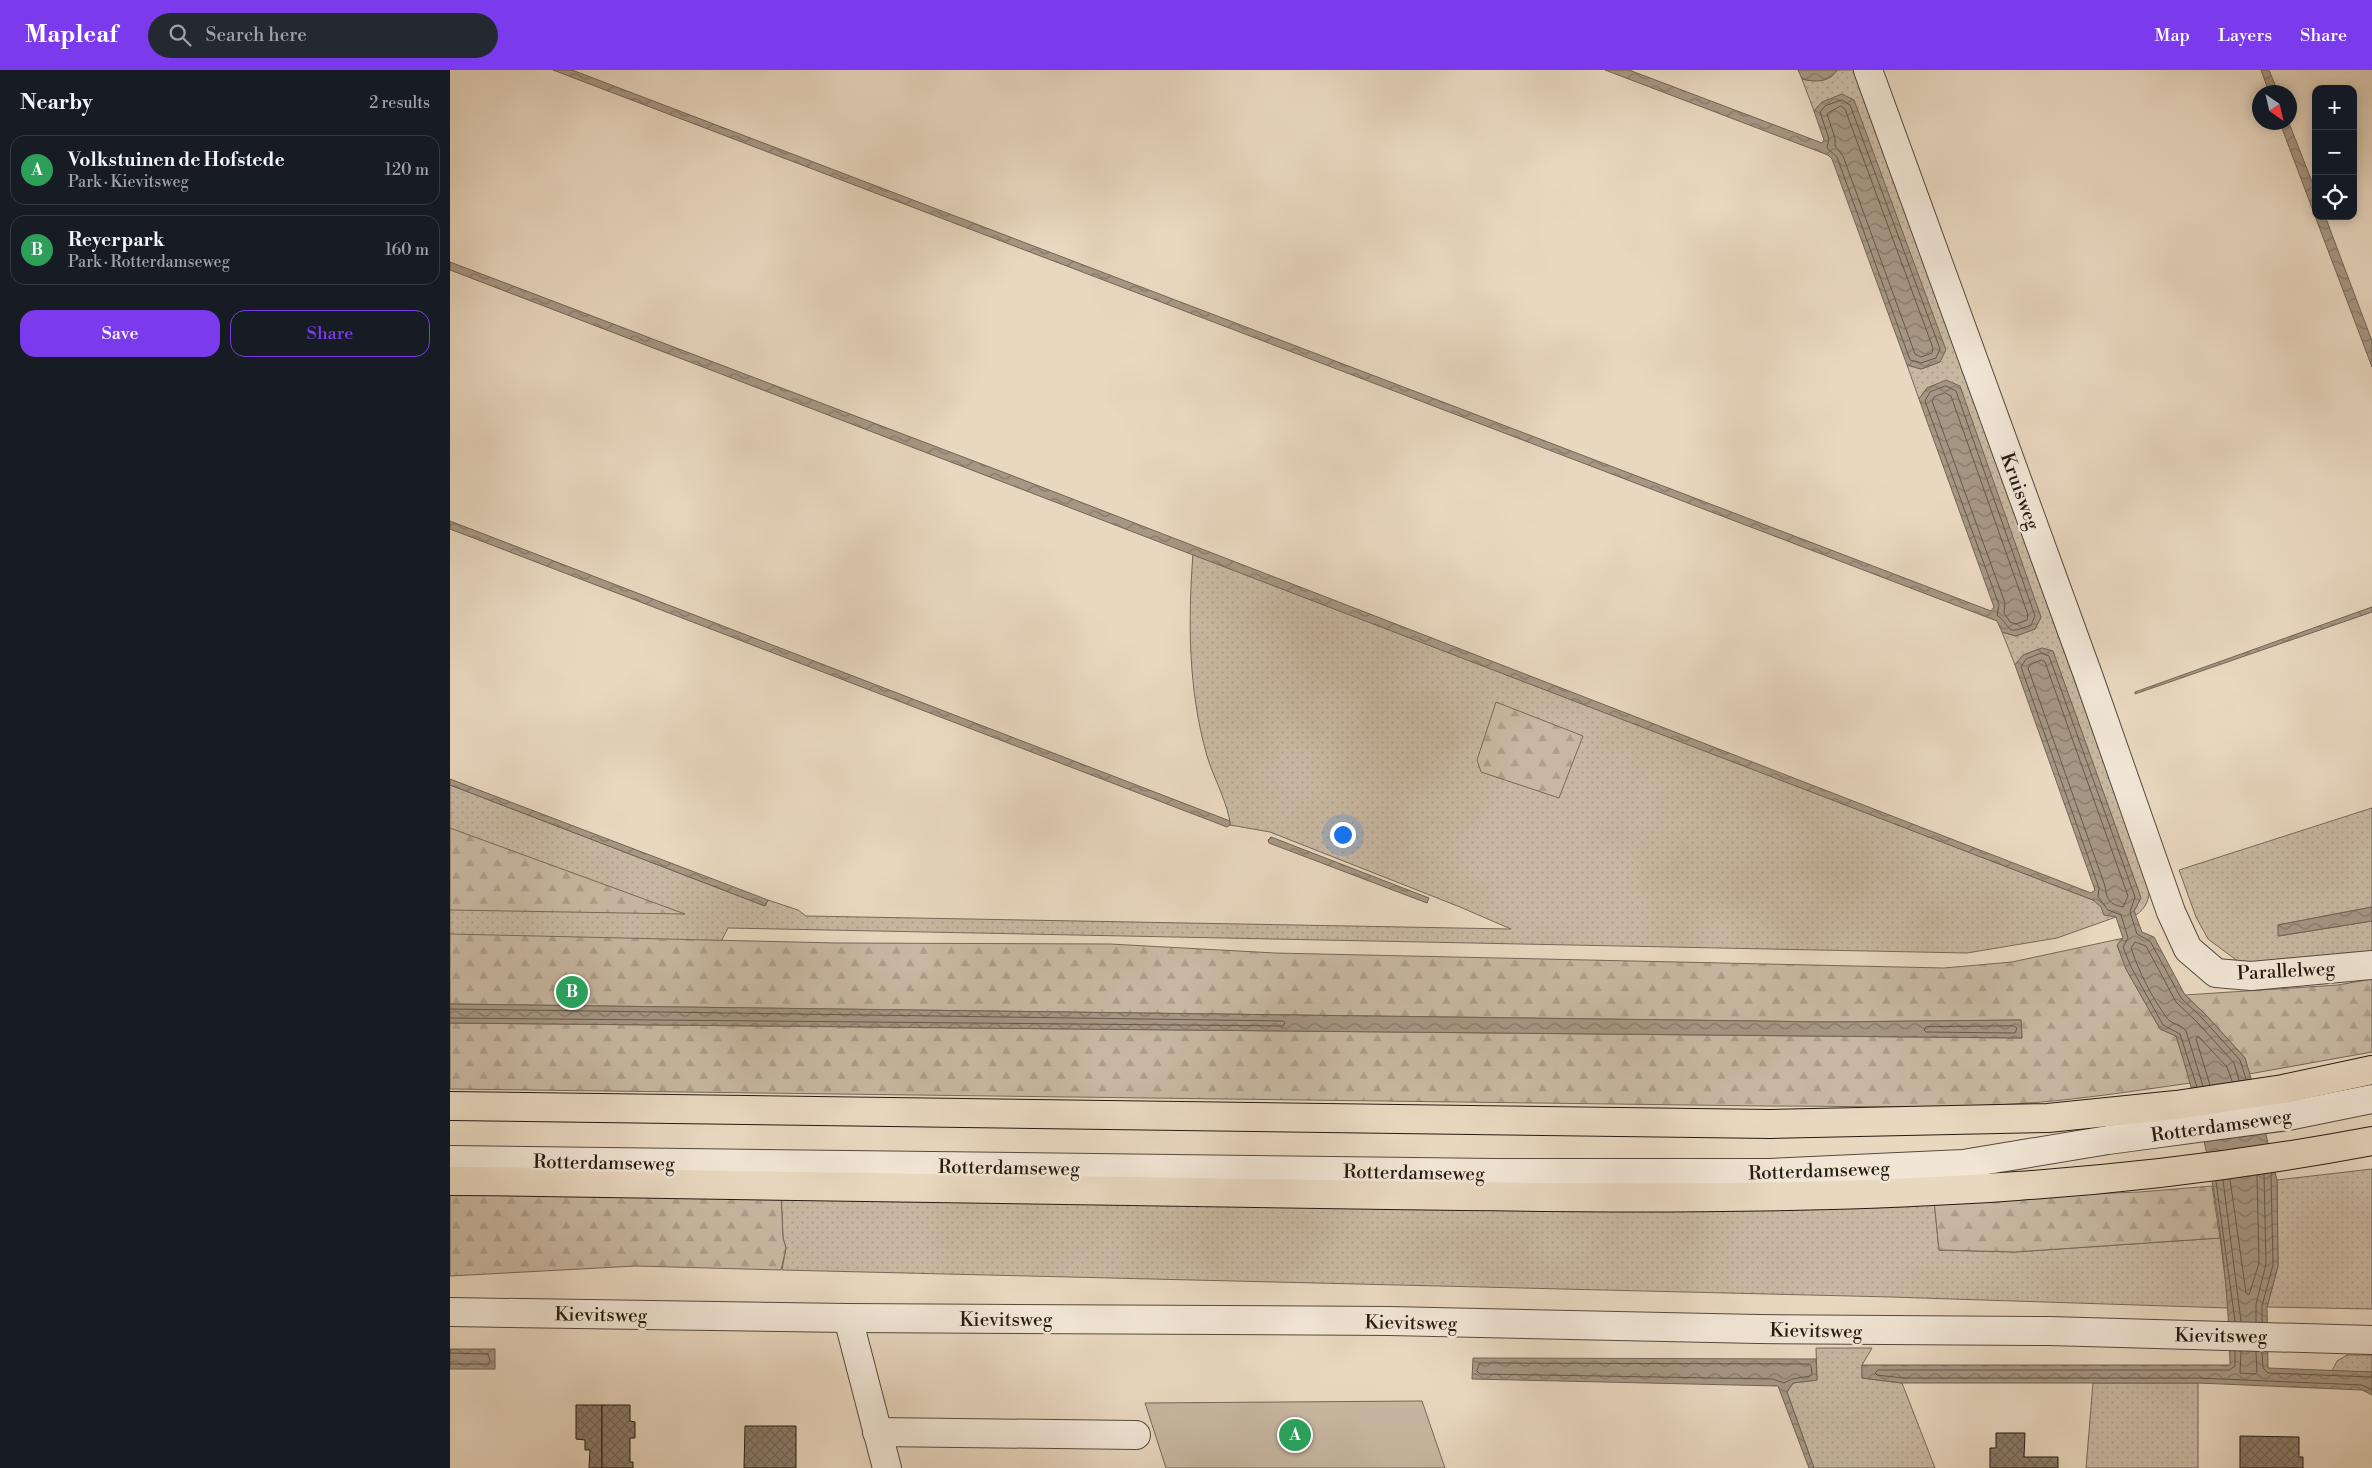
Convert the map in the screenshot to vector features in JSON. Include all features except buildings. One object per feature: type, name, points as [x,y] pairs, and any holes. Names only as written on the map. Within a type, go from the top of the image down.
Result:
[{"type":"main road","name":"Rotterdamseweg","points":[[450,1106],[1771,1124],[2048,1118],[2176,1105],[2283,1089],[2372,1070]]},
{"type":"main road","name":"Rotterdamseweg","points":[[450,1181],[1633,1198],[1887,1193],[2018,1186],[2193,1170],[2294,1156],[2372,1141]]},
{"type":"street","name":"Kruisweg","points":[[1868,70],[2088,675],[2171,912]]},
{"type":"street","name":"Parallelweg","points":[[2171,912],[2188,948],[2216,973],[2251,976],[2372,965]]},
{"type":"street","name":"Rotterdamseweg","points":[[450,1160],[1495,1173],[1770,1173],[1963,1164],[2108,1140],[2183,1132],[2288,1116],[2372,1099]]},
{"type":"street","name":"Kievitsweg","points":[[450,1312],[848,1318],[1389,1321],[1758,1329],[2223,1334],[2372,1340]]},
{"type":"street","points":[[848,1318],[887,1468]]},
{"type":"street","points":[[877,1432],[1136,1435]]},
{"type":"green space","points":[[1837,70],[1855,70],[2149,887],[2147,903],[2136,915],[2134,911],[2141,898],[2053,652],[2042,648],[2023,655],[2015,665],[2002,632],[2016,636],[2035,629],[2041,617],[1937,384],[1927,388],[1919,399],[1907,365],[1921,369],[1940,362],[1822,102],[1814,111],[1802,79],[1812,81],[1826,79]]},
{"type":"green space","points":[[1193,553],[2093,900],[2116,917],[2057,938],[1967,953],[728,928],[658,1064],[450,1061],[450,785],[765,906],[768,900],[798,910],[806,916],[1511,929],[1270,832],[1230,825],[1227,810],[1207,756],[1196,706],[1190,630]]},
{"type":"green space","points":[[1496,702],[1583,736],[1559,798],[1481,772],[1477,760]]},
{"type":"green space","points":[[2372,808],[2372,907],[2278,925],[2279,936],[2372,921],[2372,954],[2288,968],[2239,962],[2208,939],[2196,917],[2179,870]]},
{"type":"green space","points":[[450,828],[685,914],[450,910]]},
{"type":"green space","points":[[450,934],[837,943],[1110,944],[1275,953],[1944,968],[2012,962],[2124,938],[2117,945],[2126,969],[2160,1029],[2176,1036],[2191,1083],[2035,1103],[1922,1107],[450,1089],[450,1023],[2022,1038],[2021,1020],[1829,1022],[450,1004]]},
{"type":"green space","points":[[2372,979],[2372,1052],[2249,1074],[2245,1058],[2185,995],[2338,985]]},
{"type":"green space","points":[[2372,1169],[2372,1309],[2267,1307],[2278,1266],[2277,1180]]},
{"type":"green space","points":[[2212,1186],[2220,1238],[2015,1252],[1939,1250],[1934,1200],[2139,1192]]},
{"type":"green space","points":[[450,1193],[781,1193],[783,1238],[786,1248],[781,1270],[636,1266],[450,1276]]},
{"type":"green space","points":[[781,1193],[1934,1200],[1939,1250],[2015,1252],[2220,1238],[2229,1308],[1891,1297],[782,1270],[786,1248],[783,1238]]},
{"type":"green space","points":[[1816,1348],[1872,1348],[1862,1365],[1862,1378],[1902,1383],[1935,1468],[1814,1468],[1787,1392],[1793,1383],[1817,1380]]},
{"type":"green space","points":[[2347,1355],[2372,1355],[2372,1372],[2332,1371],[2337,1361]]},
{"type":"green space","points":[[2093,1383],[2198,1383],[2198,1468],[2086,1468]]},
{"type":"green space","points":[[1422,1401],[1445,1468],[1166,1468],[1145,1403]]},
{"type":"water","points":[[553,70],[572,70],[1991,611],[1994,607],[1919,399],[1927,388],[1946,380],[1960,386],[2041,617],[2035,629],[2016,636],[2002,632],[1997,621]]},
{"type":"water","points":[[1605,70],[1629,70],[1822,143],[1824,140],[1814,111],[1822,102],[1842,94],[1854,100],[1946,350],[1940,362],[1921,369],[1907,365],[1832,159],[1828,155]]},
{"type":"water","points":[[1798,70],[1837,70],[1826,79],[1812,81],[1802,79]]},
{"type":"water","points":[[2261,70],[2269,70],[2275,85],[2266,85]]},
{"type":"water","points":[[2283,130],[2292,130],[2312,182],[2312,208]]},
{"type":"water","points":[[2317,220],[2327,220],[2372,341],[2372,367]]},
{"type":"water","points":[[450,262],[1008,474],[2091,893],[2095,890],[2015,665],[2023,655],[2042,648],[2053,651],[2141,898],[2134,911],[2142,932],[2154,937],[2185,995],[2245,1058],[2277,1180],[2278,1266],[2267,1307],[2268,1368],[2372,1372],[2372,1395],[2362,1390],[2198,1383],[1902,1383],[1862,1378],[1862,1365],[2230,1365],[2229,1323],[2221,1240],[2208,1157],[2188,1076],[2176,1036],[2160,1029],[2126,969],[2117,945],[2123,938],[2116,917],[2104,915],[2101,907],[2093,900],[450,270]]},
{"type":"water","points":[[450,521],[1230,821],[1230,825],[1227,827],[450,529]]},
{"type":"water","points":[[2372,607],[2372,612],[2135,694],[2135,692]]},
{"type":"water","points":[[450,779],[768,900],[765,906],[450,785]]},
{"type":"water","points":[[1271,837],[1429,898],[1427,903],[1269,843],[1268,840]]},
{"type":"water","points":[[2372,907],[2372,921],[2278,936],[2278,925]]},
{"type":"water","points":[[450,1004],[1829,1022],[2021,1020],[2022,1038],[450,1023]]},
{"type":"water","points":[[450,1349],[495,1349],[495,1369],[450,1369]]},
{"type":"water","points":[[1473,1358],[1816,1359],[1817,1380],[1793,1383],[1787,1392],[1814,1468],[1809,1468],[1778,1386],[1472,1379]]},
{"type":"place","name":"Reyerpark","points":[[572,992]]},
{"type":"place","name":"Volkstuinen de Hofstede","points":[[1295,1435]]}]
